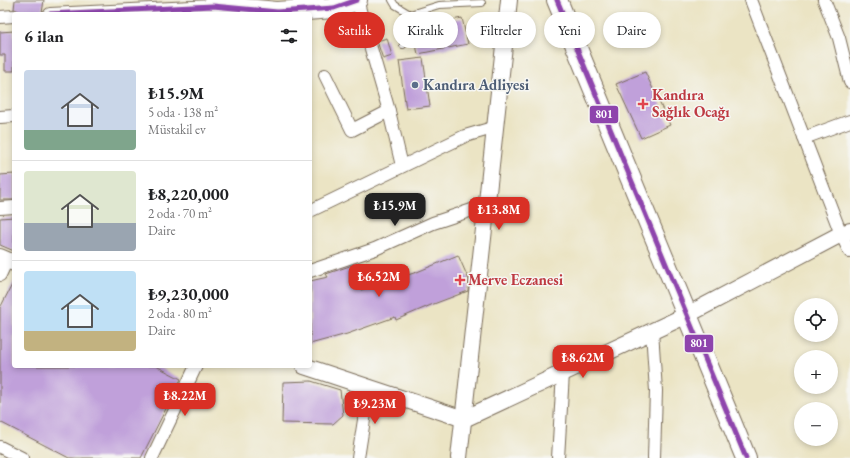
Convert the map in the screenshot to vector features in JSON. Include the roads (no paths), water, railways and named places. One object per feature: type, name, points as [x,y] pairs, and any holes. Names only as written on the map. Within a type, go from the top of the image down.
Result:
[{"type":"main road","points":[[212,7],[277,12],[334,8],[357,0]]},
{"type":"main road","points":[[557,0],[746,458]]},
{"type":"street","points":[[357,0],[389,111],[402,166]]},
{"type":"street","points":[[459,458],[510,0]]},
{"type":"street","points":[[750,0],[804,138],[846,233],[850,252]]},
{"type":"street","points":[[824,0],[839,38],[850,82]]},
{"type":"street","points":[[74,12],[104,6],[121,12],[212,7]]},
{"type":"street","points":[[0,17],[12,16]]},
{"type":"street","points":[[326,75],[352,130],[389,111]]},
{"type":"street","points":[[0,117],[12,116]]},
{"type":"street","points":[[804,138],[850,121]]},
{"type":"street","points":[[312,210],[465,136],[496,127]]},
{"type":"street","points":[[312,270],[375,249],[433,223],[487,205]]},
{"type":"street","points":[[0,208],[12,207]]},
{"type":"street","points":[[310,368],[464,419],[687,315],[846,233]]},
{"type":"street","points":[[0,275],[7,260]]},
{"type":"street","points":[[652,331],[656,391],[654,458]]},
{"type":"street","points":[[152,458],[195,368]]},
{"type":"street","points":[[558,458],[563,373]]},
{"type":"street","points":[[358,458],[369,388]]},
{"type":"street","points":[[0,447],[22,458]]},
{"type":"lane","points":[[392,0],[395,5],[407,12]]},
{"type":"lane","points":[[416,12],[439,5],[482,3]]},
{"type":"place","name":"Kandıra Adliyesi","points":[[415,85]]},
{"type":"place","name":"Kandıra Sağlık Ocağı","points":[[643,104]]},
{"type":"place","name":"Merve Eczanesi","points":[[460,280]]}]
